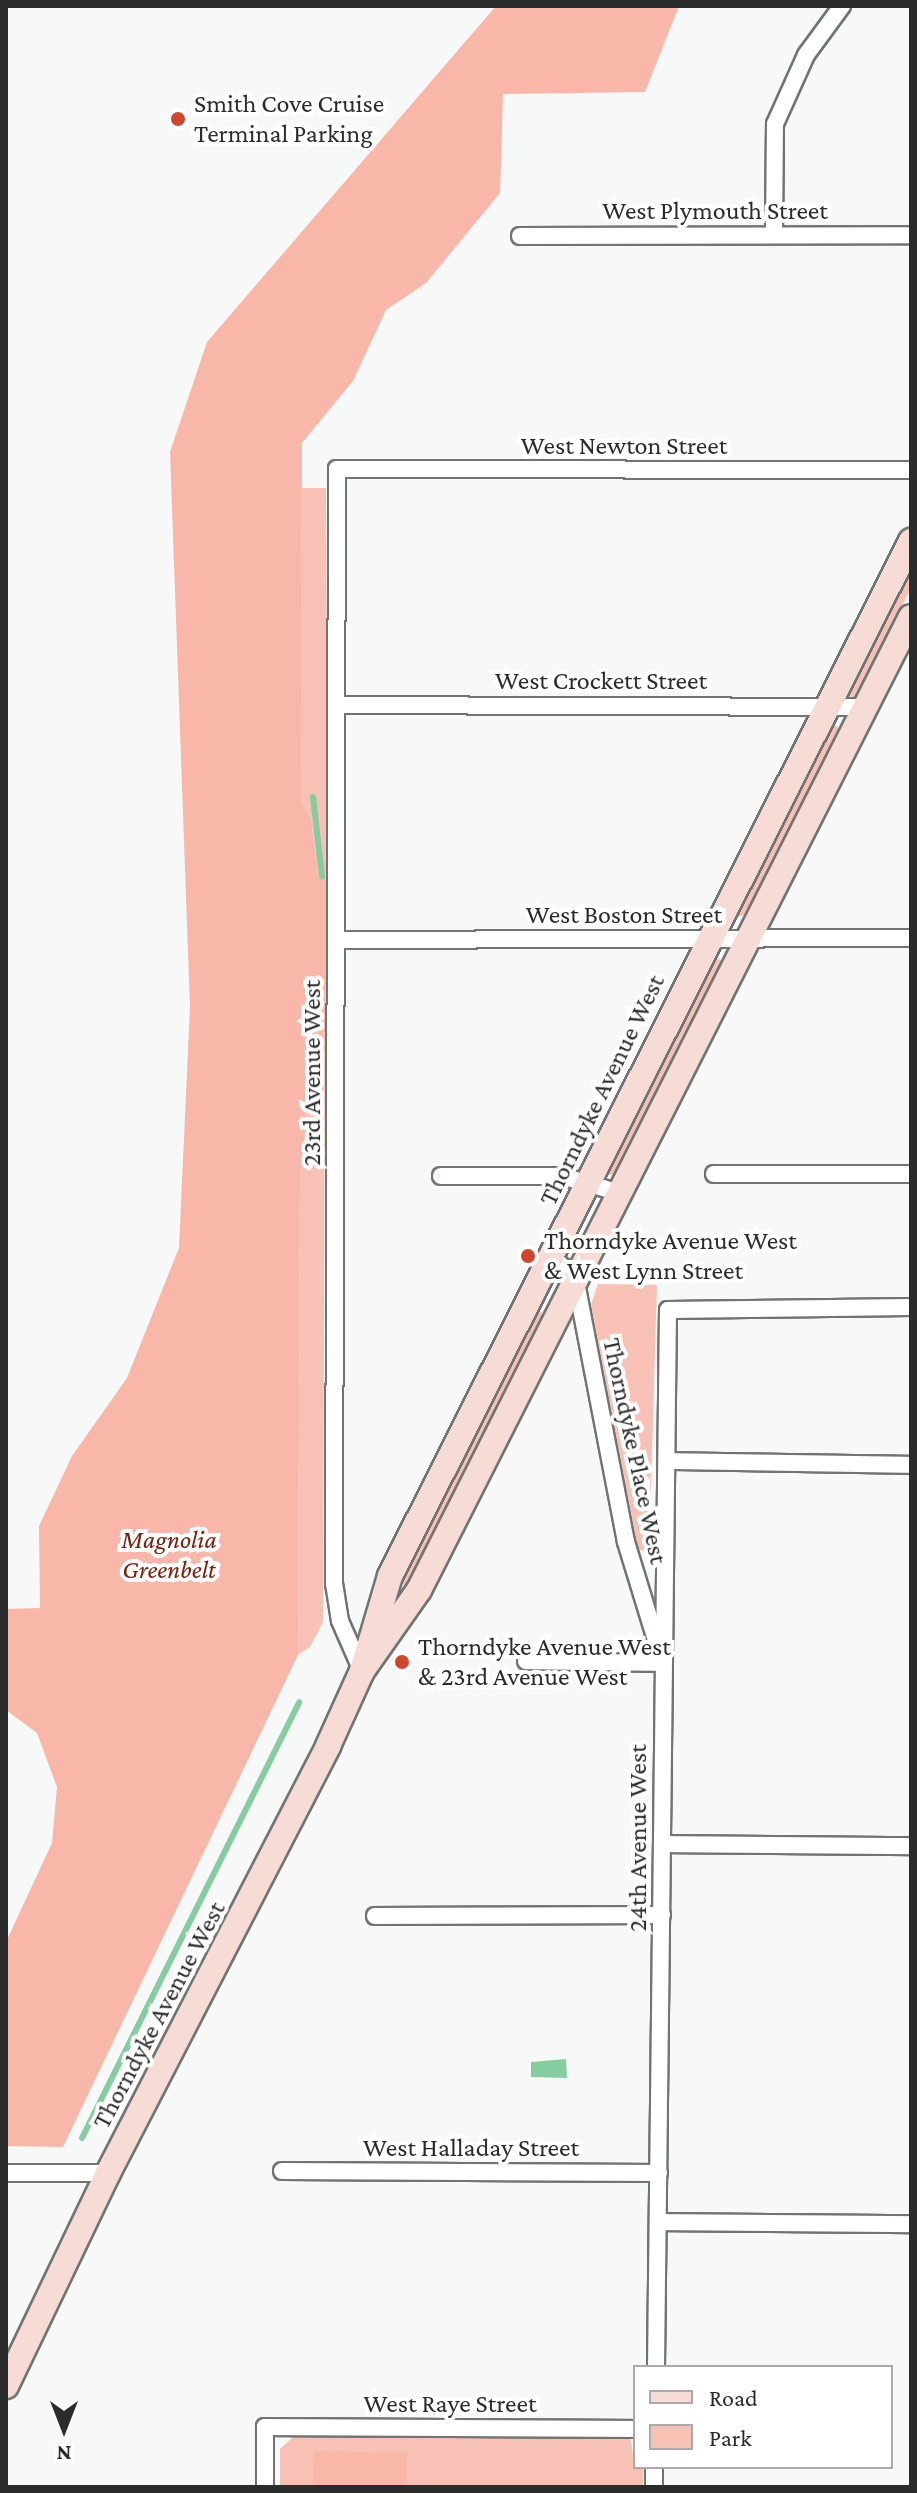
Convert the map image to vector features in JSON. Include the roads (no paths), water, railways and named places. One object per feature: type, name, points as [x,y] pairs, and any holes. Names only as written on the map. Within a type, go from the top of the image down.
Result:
[{"type":"main road","name":"Thorndyke Avenue West","points":[[362,1671],[390,1576],[911,541]]},
{"type":"main road","name":"Thorndyke Avenue West","points":[[6,2386],[108,2173],[362,1671],[419,1590],[911,617]]},
{"type":"street","points":[[774,235],[775,124],[806,55],[842,6]]},
{"type":"street","name":"West Plymouth Street","points":[[520,236],[911,235]]},
{"type":"street","name":"West Newton Street","points":[[337,469],[911,470]]},
{"type":"street","name":"23rd Avenue West","points":[[337,469],[334,1584],[340,1621],[362,1671]]},
{"type":"street","name":"West Crockett Street","points":[[337,705],[865,707]]},
{"type":"street","name":"West Boston Street","points":[[336,940],[911,938]]},
{"type":"street","points":[[714,1174],[911,1174]]},
{"type":"street","points":[[441,1176],[562,1176],[620,1193]]},
{"type":"street","points":[[551,1256],[575,1278]]},
{"type":"street","name":"Thorndyke Place West","points":[[575,1278],[626,1542],[663,1663]]},
{"type":"street","name":"24th Avenue West","points":[[656,2365],[668,1310],[911,1307]]},
{"type":"street","points":[[667,1461],[911,1465]]},
{"type":"street","points":[[526,1661],[663,1663]]},
{"type":"street","points":[[663,1844],[911,1846]]},
{"type":"street","points":[[375,1916],[662,1915]]},
{"type":"street","name":"West Halladay Street","points":[[282,2171],[659,2173]]},
{"type":"street","points":[[6,2173],[108,2173]]},
{"type":"street","points":[[659,2222],[911,2224]]},
{"type":"street","name":"West Raye Street","points":[[265,2487],[265,2427],[633,2429]]},
{"type":"waterway","points":[[313,797],[322,876]]},
{"type":"waterway","points":[[82,2138],[299,1702]]},
{"type":"place","name":"Smith Cove Cruise Terminal Parking","points":[[178,119]]},
{"type":"place","name":"Thorndyke Avenue West & West Lynn Street","points":[[528,1256]]},
{"type":"place","name":"Thorndyke Avenue West & 23rd Avenue West","points":[[402,1662]]},
{"type":"park label","name":"Magnolia Greenbelt","points":[[169,1555]]}]
